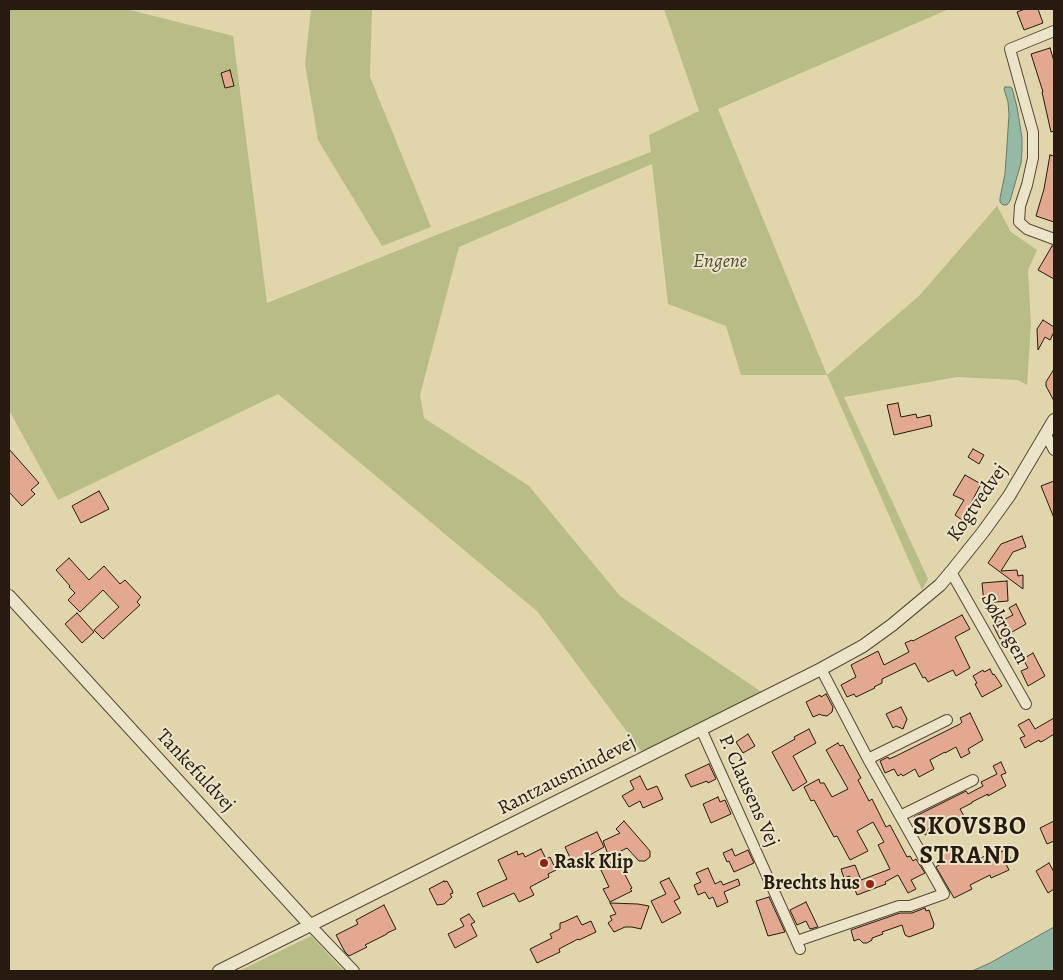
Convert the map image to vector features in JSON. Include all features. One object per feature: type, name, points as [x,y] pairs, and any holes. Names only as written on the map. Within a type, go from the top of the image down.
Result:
[{"type":"street","points":[[1054,32],[1010,49],[1033,132],[1033,158],[1020,206],[1019,222],[1027,229],[1054,239]]},
{"type":"street","name":"Kogtvedvej","points":[[922,600],[952,572],[984,532],[1054,420]]},
{"type":"street","points":[[1046,435],[1054,450]]},
{"type":"street","name":"Søkrogen","points":[[952,572],[1026,704]]},
{"type":"street","name":"Tankefuldvej","points":[[9,596],[354,971]]},
{"type":"street","name":"Rantzausmindevej","points":[[219,971],[821,669],[863,646],[922,600]]},
{"type":"street","points":[[821,669],[900,816],[973,780]]},
{"type":"street","points":[[868,758],[946,720]]},
{"type":"street","name":"P. Clausens Vej","points":[[701,730],[799,945],[899,906],[910,906],[944,894],[900,816]]},
{"type":"green space","name":"Engene","points":[[9,9],[126,9],[233,36],[267,303],[651,152],[649,135],[699,111],[664,9],[949,9],[718,109],[827,375],[741,375],[726,326],[668,304],[652,164],[459,247],[420,395],[424,418],[529,486],[620,596],[763,693],[642,752],[538,612],[278,394],[58,500],[9,410]]},
{"type":"green space","points":[[311,9],[372,9],[370,77],[431,227],[382,246],[318,140],[305,64]]},
{"type":"green space","points":[[997,206],[1011,232],[1037,250],[1028,270],[1031,324],[1027,385],[1018,380],[957,377],[844,397],[928,579],[922,590],[827,375],[919,296]]},
{"type":"green space","points":[[311,936],[344,971],[239,971]]},
{"type":"shaded area","points":[[1005,87],[1012,88],[1022,138],[1022,150],[1021,163],[1010,201],[1007,205],[1003,205],[1000,202],[1000,198],[1005,174],[1009,115]]},
{"type":"shaded area","points":[[1054,927],[1054,971],[972,971],[990,963]]},
{"type":"building","points":[[1025,9],[1038,9],[1043,23],[1024,30],[1017,12]]},
{"type":"building","points":[[1050,48],[1054,61],[1054,131],[1051,132],[1043,92],[1031,54]]},
{"type":"building","points":[[230,70],[234,86],[225,88],[221,73]]},
{"type":"building","points":[[1050,155],[1054,156],[1054,222],[1036,216],[1044,189]]},
{"type":"building","points":[[1052,246],[1054,246],[1054,279],[1038,270]]},
{"type":"building","points":[[1043,320],[1054,327],[1054,332],[1050,340],[1045,337],[1038,350],[1037,329]]},
{"type":"building","points":[[1054,369],[1054,401],[1046,386],[1046,382]]},
{"type":"building","points":[[898,403],[901,417],[916,414],[917,418],[930,415],[932,426],[894,435],[887,405]]},
{"type":"building","points":[[9,449],[39,483],[31,490],[35,494],[22,506],[9,492]]},
{"type":"building","points":[[973,449],[984,455],[979,464],[968,457]]},
{"type":"building","points":[[965,475],[981,484],[962,520],[955,515],[964,500],[953,495]]},
{"type":"building","points":[[1054,481],[1054,518],[1041,486]]},
{"type":"building","points":[[99,491],[109,509],[81,523],[72,506]]},
{"type":"building","points":[[1022,536],[1026,547],[1013,552],[1001,571],[1017,570],[1018,576],[1023,575],[1023,589],[988,563],[1001,544]]},
{"type":"building","points":[[69,558],[89,580],[104,566],[120,584],[125,580],[141,597],[137,602],[140,605],[103,639],[94,630],[119,607],[103,590],[80,612],[68,600],[75,593],[56,570]]},
{"type":"building","points":[[1007,581],[1008,601],[984,603],[982,583]]},
{"type":"building","points":[[1016,604],[1026,624],[1000,639],[993,625],[1013,615],[1009,608]]},
{"type":"building","points":[[77,613],[94,632],[82,643],[65,624]]},
{"type":"building","points":[[962,615],[970,629],[955,637],[970,668],[956,676],[953,670],[928,682],[925,677],[923,678],[915,663],[882,679],[882,683],[875,688],[856,697],[854,694],[847,697],[841,685],[856,677],[851,665],[878,651],[884,665],[909,652],[905,643],[913,641]]},
{"type":"building","points":[[1033,653],[1045,676],[1028,686],[1021,671],[1028,668],[1023,659]]},
{"type":"building","points":[[990,669],[1002,686],[982,697],[973,676],[983,670],[984,672]]},
{"type":"building","points":[[826,694],[833,707],[832,712],[827,716],[820,714],[813,717],[806,702]]},
{"type":"building","points":[[901,707],[907,719],[903,729],[896,726],[893,728],[886,714]]},
{"type":"building","points":[[970,713],[983,740],[968,749],[970,753],[961,758],[956,747],[945,752],[930,760],[934,769],[919,777],[915,769],[903,776],[901,774],[898,776],[894,769],[885,773],[880,761],[896,756],[960,724],[962,722],[960,718]]},
{"type":"building","points":[[1054,718],[1054,734],[1043,741],[1040,742],[1039,740],[1025,748],[1020,738],[1025,736],[1018,725],[1029,719],[1035,729]]},
{"type":"building","points":[[809,729],[816,743],[793,756],[807,782],[793,791],[772,752]]},
{"type":"building","points":[[748,734],[755,746],[743,753],[736,742]]},
{"type":"building","points":[[838,743],[840,746],[843,745],[861,778],[858,780],[869,801],[872,799],[886,827],[890,825],[907,857],[910,856],[913,861],[916,859],[925,873],[911,880],[916,889],[908,893],[898,875],[885,882],[886,884],[857,895],[850,876],[844,878],[841,869],[855,865],[861,880],[890,869],[878,845],[884,842],[873,822],[857,831],[868,851],[850,860],[837,836],[834,837],[814,800],[811,801],[804,787],[819,779],[820,783],[824,783],[832,797],[848,789],[826,750]]},
{"type":"building","points":[[1001,762],[1006,773],[1001,775],[1006,786],[960,809],[964,816],[950,822],[948,818],[928,829],[926,835],[921,833],[914,822],[916,821],[914,817],[966,791],[968,794],[983,786],[981,782],[997,774],[993,766]]},
{"type":"building","points":[[709,764],[716,779],[691,787],[685,775]]},
{"type":"building","points":[[640,776],[647,790],[657,786],[663,799],[643,808],[640,801],[629,807],[622,796],[634,789],[630,781]]},
{"type":"building","points":[[718,797],[720,802],[725,800],[731,814],[711,823],[703,804]]},
{"type":"building","points":[[624,821],[650,851],[650,857],[645,861],[639,861],[627,848],[609,857],[603,841],[620,833],[616,829]]},
{"type":"building","points":[[1054,821],[1054,841],[1047,844],[1040,828]]},
{"type":"building","points":[[597,832],[604,847],[588,856],[590,860],[575,868],[565,847]]},
{"type":"building","points":[[949,846],[958,863],[975,856],[977,860],[1000,848],[1001,852],[1006,849],[1012,861],[1006,864],[1009,870],[991,878],[990,875],[970,885],[972,889],[954,898],[936,867],[942,863],[939,857],[942,856],[939,851]]},
{"type":"building","points":[[541,849],[546,859],[550,857],[556,870],[548,874],[549,877],[530,887],[534,895],[519,902],[514,893],[483,907],[477,893],[507,879],[498,860],[517,851],[518,855],[523,853],[525,857]]},
{"type":"building","points":[[732,849],[735,856],[748,850],[754,863],[734,872],[723,853]]},
{"type":"building","points":[[617,860],[632,891],[610,902],[603,889],[609,887],[600,868]]},
{"type":"building","points":[[1049,863],[1054,872],[1054,889],[1048,893],[1036,871]]},
{"type":"building","points":[[708,868],[715,884],[721,881],[723,885],[738,879],[740,885],[724,892],[728,902],[717,907],[713,897],[709,899],[705,892],[698,895],[694,885],[701,882],[696,873]]},
{"type":"building","points":[[669,878],[680,898],[674,901],[681,913],[662,923],[651,901],[666,894],[660,882]]},
{"type":"building","points":[[447,881],[452,890],[453,893],[450,894],[452,897],[444,904],[437,905],[429,889]]},
{"type":"building","points":[[769,897],[785,932],[768,936],[756,901]]},
{"type":"building","points":[[806,902],[818,927],[810,929],[806,921],[797,925],[790,910]]},
{"type":"building","points":[[610,903],[649,906],[641,929],[625,927],[614,932],[608,923],[612,920],[610,916],[616,914]]},
{"type":"building","points":[[384,905],[396,929],[365,945],[367,947],[349,956],[336,935],[358,924],[356,920]]},
{"type":"building","points":[[925,908],[926,911],[929,910],[934,924],[933,928],[909,937],[905,935],[902,925],[882,932],[883,934],[872,938],[867,943],[863,943],[859,939],[854,941],[851,930],[900,913],[912,913]]},
{"type":"building","points":[[469,914],[475,922],[471,924],[477,936],[455,948],[448,934],[464,926],[460,919]]},
{"type":"building","points":[[577,916],[582,925],[591,921],[596,932],[578,939],[559,949],[560,952],[537,963],[530,949],[552,938],[550,934],[560,929],[560,923]]},
{"type":"place","name":"Rask Klip","points":[[544,863]]},
{"type":"place","name":"Brechts hus","points":[[870,884]]},
{"type":"district","name":"SKOVSBO STRAND","points":[[970,842]]}]
